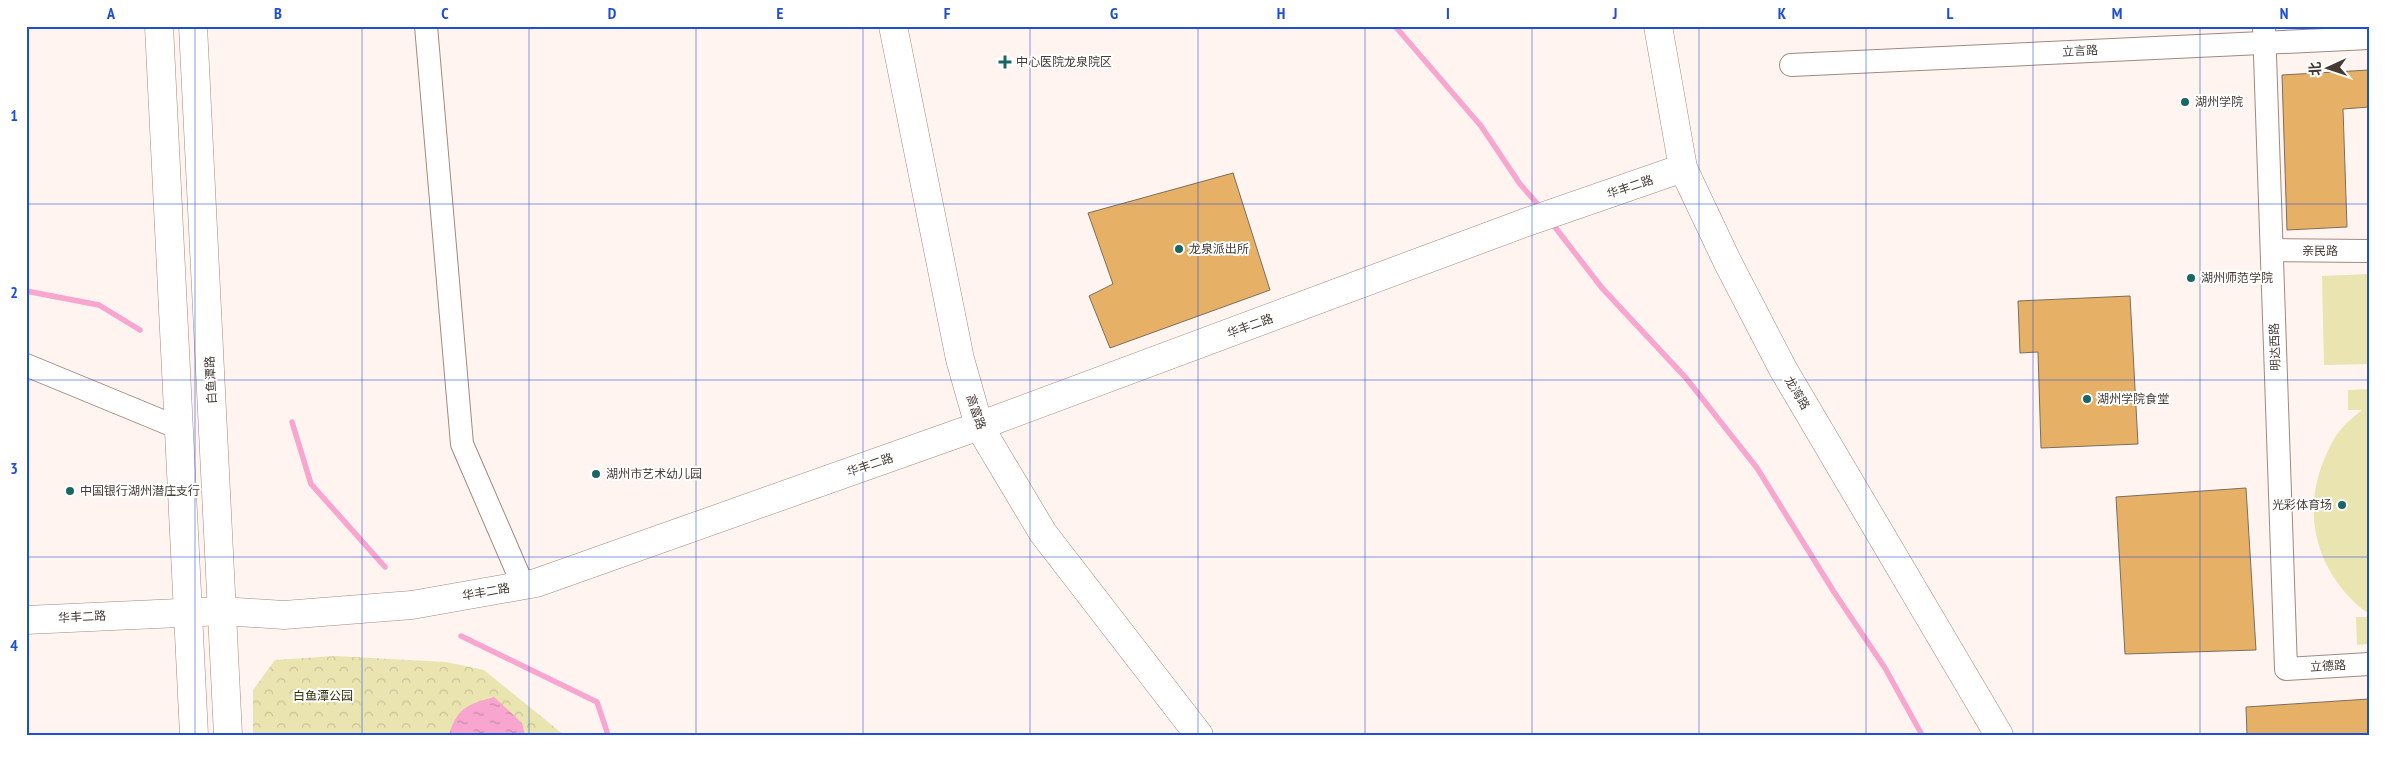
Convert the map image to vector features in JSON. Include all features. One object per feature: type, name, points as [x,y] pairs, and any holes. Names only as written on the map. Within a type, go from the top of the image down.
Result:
[{"type":"street","points":[[159,26],[194,735]]},
{"type":"street","name":"白鱼潭路","points":[[193,26],[228,735]]},
{"type":"street","points":[[426,26],[462,444],[523,585]]},
{"type":"street","name":"高富路","points":[[893,26],[960,359],[979,426],[1043,534],[1199,735]]},
{"type":"street","name":"龙湾路","points":[[1658,26],[1683,168],[1728,263],[1783,369],[1999,735]]},
{"type":"street","name":"立言路","points":[[1791,65],[2264,34],[2369,38]]},
{"type":"street","name":"明达西路","points":[[2264,34],[2286,669]]},
{"type":"street","name":"华丰二路","points":[[26,620],[223,611],[284,615],[412,606],[536,583],[979,426],[1524,224],[1683,168]]},
{"type":"street","name":"亲民路","points":[[2272,250],[2369,251]]},
{"type":"street","points":[[26,365],[179,428]]},
{"type":"street","name":"立德路","points":[[2286,669],[2369,664]]},
{"type":"green space","points":[[2369,274],[2369,364],[2324,365],[2322,276]]},
{"type":"green space","name":"光彩体育场","points":[[2369,389],[2369,614],[2352,600],[2338,584],[2327,566],[2315,528],[2314,507],[2316,486],[2330,445],[2342,428],[2362,410],[2348,410],[2348,390]]},
{"type":"green space","points":[[2356,617],[2369,617],[2369,644],[2357,645]]},
{"type":"green space","name":"白鱼潭公园","points":[[335,656],[446,662],[484,670],[564,735],[253,735],[253,690],[275,660]]},
{"type":"water","points":[[494,697],[522,723],[525,735],[449,735],[452,725],[460,712],[477,702]]},
{"type":"building","points":[[2369,70],[2369,107],[2343,109],[2347,227],[2287,230],[2282,75]]},
{"type":"building","name":"龙泉派出所","points":[[1233,173],[1270,290],[1110,348],[1089,296],[1113,284],[1088,213]]},
{"type":"building","name":"湖州学院食堂","points":[[2130,296],[2138,444],[2041,448],[2038,352],[2020,353],[2018,301]]},
{"type":"building","points":[[2246,488],[2256,650],[2125,654],[2116,497]]},
{"type":"building","points":[[2369,699],[2369,735],[2247,735],[2246,707]]},
{"type":"waterway","points":[[1395,26],[1481,126],[1520,184],[1541,208]]},
{"type":"waterway","points":[[1551,222],[1602,288],[1686,378],[1757,468],[1834,592],[1885,668],[1922,735]]},
{"type":"waterway","points":[[26,291],[99,305],[140,330]]},
{"type":"waterway","points":[[292,422],[311,484],[385,567]]},
{"type":"waterway","points":[[461,636],[597,702],[608,735]]},
{"type":"place","name":"中心医院龙泉院区","points":[[1005,62]]},
{"type":"place","name":"湖州学院","points":[[2185,102]]},
{"type":"place","name":"龙泉派出所","points":[[1179,249]]},
{"type":"place","name":"湖州师范学院","points":[[2191,278]]},
{"type":"place","name":"湖州学院食堂","points":[[2087,399]]},
{"type":"place","name":"湖州市艺术幼儿园","points":[[596,474]]},
{"type":"place","name":"中国银行湖州潜庄支行","points":[[70,491]]},
{"type":"place","name":"光彩体育场","points":[[2342,505]]}]
